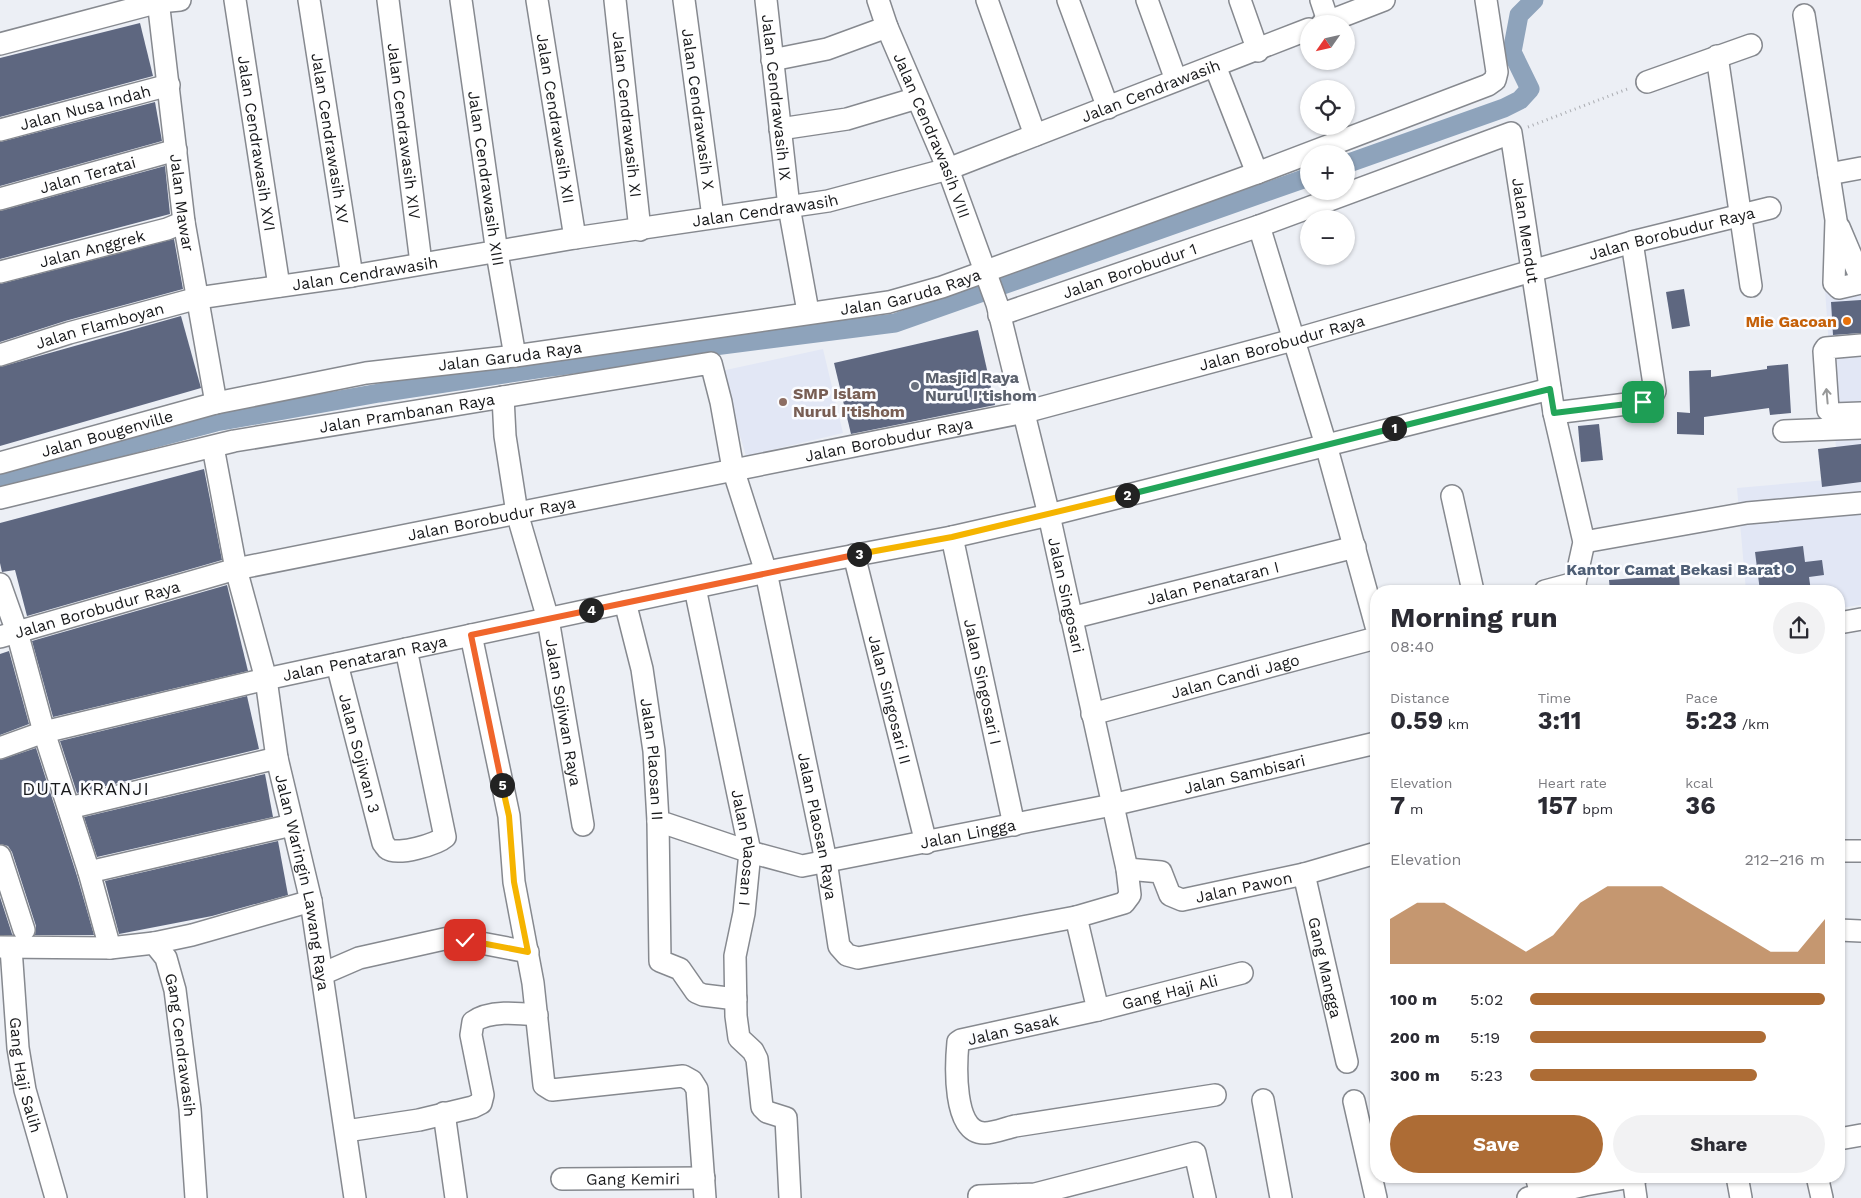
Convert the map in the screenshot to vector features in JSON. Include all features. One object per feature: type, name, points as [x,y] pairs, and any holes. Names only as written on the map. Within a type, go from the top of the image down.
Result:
[{"type":"street","points":[[0,44],[158,1],[180,0]]},
{"type":"street","name":"Jalan Cendrawasih XVI","points":[[235,0],[279,286]]},
{"type":"street","name":"Jalan Cendrawasih XV","points":[[309,0],[352,276]]},
{"type":"street","name":"Jalan Cendrawasih XIV","points":[[388,0],[421,263]]},
{"type":"street","name":"Jalan Cendrawasih XIII","points":[[461,0],[497,253],[516,356]]},
{"type":"street","name":"Jalan Cendrawasih XII","points":[[537,0],[575,238]]},
{"type":"street","name":"Jalan Cendrawasih XI","points":[[615,0],[640,230]]},
{"type":"street","name":"Jalan Cendrawasih X","points":[[684,0],[713,217]]},
{"type":"street","name":"Jalan Cendrawasih IX","points":[[766,0],[789,207],[807,306],[806,313]]},
{"type":"street","name":"Jalan Cendrawasih VIII","points":[[878,0],[887,28],[948,168],[988,278]]},
{"type":"street","points":[[987,0],[1035,135]]},
{"type":"street","points":[[1068,0],[1108,108]]},
{"type":"street","points":[[1147,0],[1176,80]]},
{"type":"street","points":[[1240,0],[1258,51]]},
{"type":"street","points":[[1321,0],[1324,15]]},
{"type":"street","points":[[1346,15],[1384,0]]},
{"type":"street","name":"Jalan Garuda Raya","points":[[216,403],[366,373],[516,356],[889,302],[988,278],[1488,85],[1495,80],[1497,72],[1486,0]]},
{"type":"street","name":"Jalan Mawar","points":[[158,1],[184,222],[216,403]]},
{"type":"street","points":[[1804,15],[1836,220],[1861,281]]},
{"type":"street","points":[[772,60],[827,50],[887,28]]},
{"type":"street","name":"Jalan Cendrawasih","points":[[198,298],[497,253],[575,238],[828,201],[948,168],[1108,108],[1176,80],[1258,51],[1300,33]]},
{"type":"street","points":[[1647,82],[1751,45]]},
{"type":"street","points":[[1718,56],[1740,217],[1752,286]]},
{"type":"street","points":[[1215,66],[1257,173]]},
{"type":"street","name":"Jalan Nusa Indah","points":[[0,130],[169,85]]},
{"type":"street","points":[[780,129],[847,119],[917,98]]},
{"type":"street","points":[[1370,603],[1326,445],[1260,226],[1511,133]]},
{"type":"street","name":"Jalan Mendut","points":[[1511,133],[1534,272],[1554,413],[1584,542],[1576,585]]},
{"type":"street","name":"Jalan Teratai","points":[[0,199],[176,150]]},
{"type":"street","points":[[1829,174],[1861,168]]},
{"type":"street","name":"Jalan Borobudur Raya","points":[[8,634],[236,569],[1025,412],[1293,340],[1534,272],[1632,242],[1740,217],[1770,208]]},
{"type":"street","name":"Jalan Anggrek","points":[[0,272],[167,229],[184,222]]},
{"type":"street","name":"Jalan Borobudur 1","points":[[998,310],[1260,226]]},
{"type":"street","points":[[1554,413],[1643,402],[1652,397],[1655,391],[1632,242]]},
{"type":"street","name":"Jalan Singosari","points":[[988,278],[1025,412],[1112,805]]},
{"type":"street","name":"Jalan Flamboyan","points":[[0,355],[69,333],[198,298]]},
{"type":"street","points":[[1861,345],[1826,348],[1824,351],[1828,410],[1833,414],[1861,413]]},
{"type":"street","name":"Jalan Prambanan Raya","points":[[0,498],[234,441],[711,363],[721,402],[733,469]]},
{"type":"street","name":"Jalan Penataran Raya","points":[[0,748],[44,732],[266,679],[766,572],[952,537],[1049,515],[1550,389]]},
{"type":"street","name":"Jalan Sojiwan Raya","points":[[503,397],[505,436],[517,513],[548,619],[583,825]]},
{"type":"street","name":"Jalan Bougenville","points":[[0,463],[216,403]]},
{"type":"street","points":[[1784,431],[1861,428]]},
{"type":"street","name":"Jalan Waringin Lawang Raya","points":[[213,447],[236,569],[266,679],[277,758],[311,901],[346,1131],[354,1198]]},
{"type":"street","name":"Jalan Plaosan Raya","points":[[733,469],[766,572],[826,861],[839,946],[847,955],[858,958],[1076,917]]},
{"type":"street","points":[[1452,496],[1472,585]]},
{"type":"street","points":[[1584,542],[1747,513],[1861,503]]},
{"type":"street","name":"Jalan Singosari I","points":[[952,537],[1014,825]]},
{"type":"street","name":"Jalan Penataran I","points":[[1071,618],[1355,547]]},
{"type":"street","name":"Jalan Singosari II","points":[[854,555],[926,843]]},
{"type":"street","points":[[0,584],[8,634],[44,732],[89,872],[110,948]]},
{"type":"street","name":"Jalan Plaosan I","points":[[695,588],[750,852],[744,913],[735,956],[739,1038],[753,1050],[756,1059],[762,1107],[767,1112],[786,1118],[790,1198]]},
{"type":"street","name":"Jalan Plaosan II","points":[[625,602],[642,669],[654,751],[658,821],[750,852],[802,866],[826,861]]},
{"type":"street","points":[[1845,622],[1861,619]]},
{"type":"street","points":[[471,635],[509,816],[514,882],[528,952],[544,1085],[552,1090],[683,1076],[692,1081],[697,1089],[704,1188]]},
{"type":"street","name":"Jalan Candi Jago","points":[[1092,714],[1370,640]]},
{"type":"street","name":"Jalan Sojiwan 3","points":[[337,664],[383,843],[388,849],[397,852],[434,844],[445,837],[406,649]]},
{"type":"street","name":"Jalan Sambisari","points":[[1112,805],[1370,744]]},
{"type":"street","points":[[68,808],[277,758]]},
{"type":"street","points":[[1098,1010],[1076,917],[1128,901],[1130,895],[1127,869],[1112,805]]},
{"type":"street","name":"Jalan Lingga","points":[[826,861],[926,843],[1112,805]]},
{"type":"street","points":[[658,821],[660,961],[680,969],[696,992],[703,995],[736,999]]},
{"type":"street","points":[[89,872],[292,824]]},
{"type":"street","points":[[1845,851],[1861,851]]},
{"type":"street","points":[[0,856],[24,930]]},
{"type":"street","name":"Jalan Pawon","points":[[1127,869],[1161,872],[1170,895],[1182,900],[1304,874],[1370,856]]},
{"type":"street","name":"Gang Mangga","points":[[1304,874],[1347,1062]]},
{"type":"street","points":[[5,948],[110,948],[154,942],[192,935],[311,901]]},
{"type":"street","points":[[1845,930],[1861,931]]},
{"type":"street","points":[[322,974],[359,958],[462,934],[467,945],[481,943],[528,952]]},
{"type":"street","name":"Gang Cendrawasih","points":[[154,942],[166,958],[175,990],[190,1109],[196,1198]]},
{"type":"street","name":"Gang Haji Salih","points":[[5,948],[24,1090],[56,1198]]},
{"type":"street","name":"Gang Haji Ali","points":[[1098,1010],[1242,973]]},
{"type":"street","name":"Jalan Sasak","points":[[1098,1010],[966,1038],[958,1042],[956,1062],[958,1098],[966,1124],[974,1130],[984,1133],[1015,1126],[1215,1095]]},
{"type":"street","points":[[346,1131],[419,1120],[473,1108],[480,1103],[483,1095],[471,1035],[473,1022],[478,1018],[492,1015],[516,1013],[537,1015]]},
{"type":"street","points":[[1263,1100],[1281,1198]]},
{"type":"street","points":[[1354,1101],[1370,1172]]},
{"type":"street","points":[[444,1113],[456,1198]]},
{"type":"street","points":[[1845,1137],[1861,1135]]},
{"type":"street","points":[[979,1196],[1035,1194],[1196,1153],[1205,1198]]},
{"type":"street","name":"Gang Kemiri","points":[[562,1179],[704,1188]]},
{"type":"street","points":[[1373,1183],[1376,1198]]},
{"type":"street","points":[[1535,1189],[1580,1183]]},
{"type":"street","points":[[1627,1183],[1636,1198]]},
{"type":"street","points":[[1738,1183],[1741,1198]]},
{"type":"street","points":[[1819,1183],[1822,1198]]},
{"type":"path","points":[[1511,133],[1647,82]]},
{"type":"shaded area","points":[[1861,288],[1861,605],[1845,607],[1845,585],[1745,585],[1737,488],[1838,479],[1825,289]]},
{"type":"shaded area","name":"SMP Islam Nurul I'tishom","points":[[823,349],[843,433],[746,456],[721,371]]},
{"type":"building","points":[[140,23],[153,76],[0,117],[0,58]]},
{"type":"building","points":[[155,102],[162,141],[0,186],[0,142]]},
{"type":"building","points":[[165,166],[170,214],[0,259],[0,211]]},
{"type":"building","points":[[174,239],[183,289],[65,321],[0,342],[0,284]]},
{"type":"building","points":[[1684,289],[1690,326],[1672,329],[1666,292]]},
{"type":"building","name":"Mie Gacoan","points":[[1861,300],[1861,333],[1833,335],[1831,302]]},
{"type":"building","points":[[181,316],[201,388],[0,446],[0,367]]},
{"type":"building","name":"Masjid Raya Nurul I'tishom","points":[[978,330],[995,405],[851,434],[834,363]]},
{"type":"building","points":[[1788,364],[1791,413],[1770,415],[1769,408],[1704,417],[1704,435],[1677,434],[1677,412],[1690,413],[1689,371],[1711,370],[1711,377],[1767,369],[1767,366]]},
{"type":"building","points":[[1599,424],[1603,460],[1581,462],[1578,426]]},
{"type":"building","points":[[1861,444],[1861,482],[1822,487],[1818,449]]},
{"type":"building","points":[[204,469],[222,560],[27,616],[15,570],[2,572],[0,563],[0,523]]},
{"type":"building","name":"Kantor Camat Bekasi Barat","points":[[1803,546],[1805,562],[1822,560],[1824,575],[1809,577],[1810,585],[1759,585],[1755,552]]},
{"type":"building","points":[[1679,575],[1680,585],[1609,585],[1609,580]]},
{"type":"building","points":[[227,585],[248,671],[53,717],[32,641]]},
{"type":"building","points":[[9,651],[29,724],[0,735],[0,654]]},
{"type":"building","points":[[247,696],[259,749],[77,793],[60,741]]},
{"type":"building","points":[[36,748],[94,935],[35,935],[36,926],[12,852],[8,846],[0,844],[0,760]]},
{"type":"building","points":[[265,774],[273,817],[97,857],[84,817]]},
{"type":"building","points":[[278,841],[288,895],[212,916],[119,934],[105,881]]},
{"type":"building","points":[[0,897],[12,934],[13,935],[0,935]]},
{"type":"waterway","points":[[1355,161],[1504,108],[1520,100],[1530,89],[1512,52],[1519,15],[1534,0]]},
{"type":"waterway","points":[[0,479],[216,422],[379,393],[543,368],[895,323],[1300,180]]},
{"type":"place","name":"Mie Gacoan","points":[[1847,321]]},
{"type":"place","name":"Masjid Raya Nurul I'tishom","points":[[915,386]]},
{"type":"place","name":"SMP Islam Nurul I'tishom","points":[[783,402]]},
{"type":"place","name":"Kantor Camat Bekasi Barat","points":[[1790,569]]},
{"type":"district","name":"DUTA KRANJI","points":[[86,789]]},
{"type":"route","points":[[465,940],[467,945],[481,943],[528,952],[514,882],[509,816],[471,635],[746,578],[766,572],[952,537],[1049,515],[1550,389],[1554,413],[1643,402]]}]
